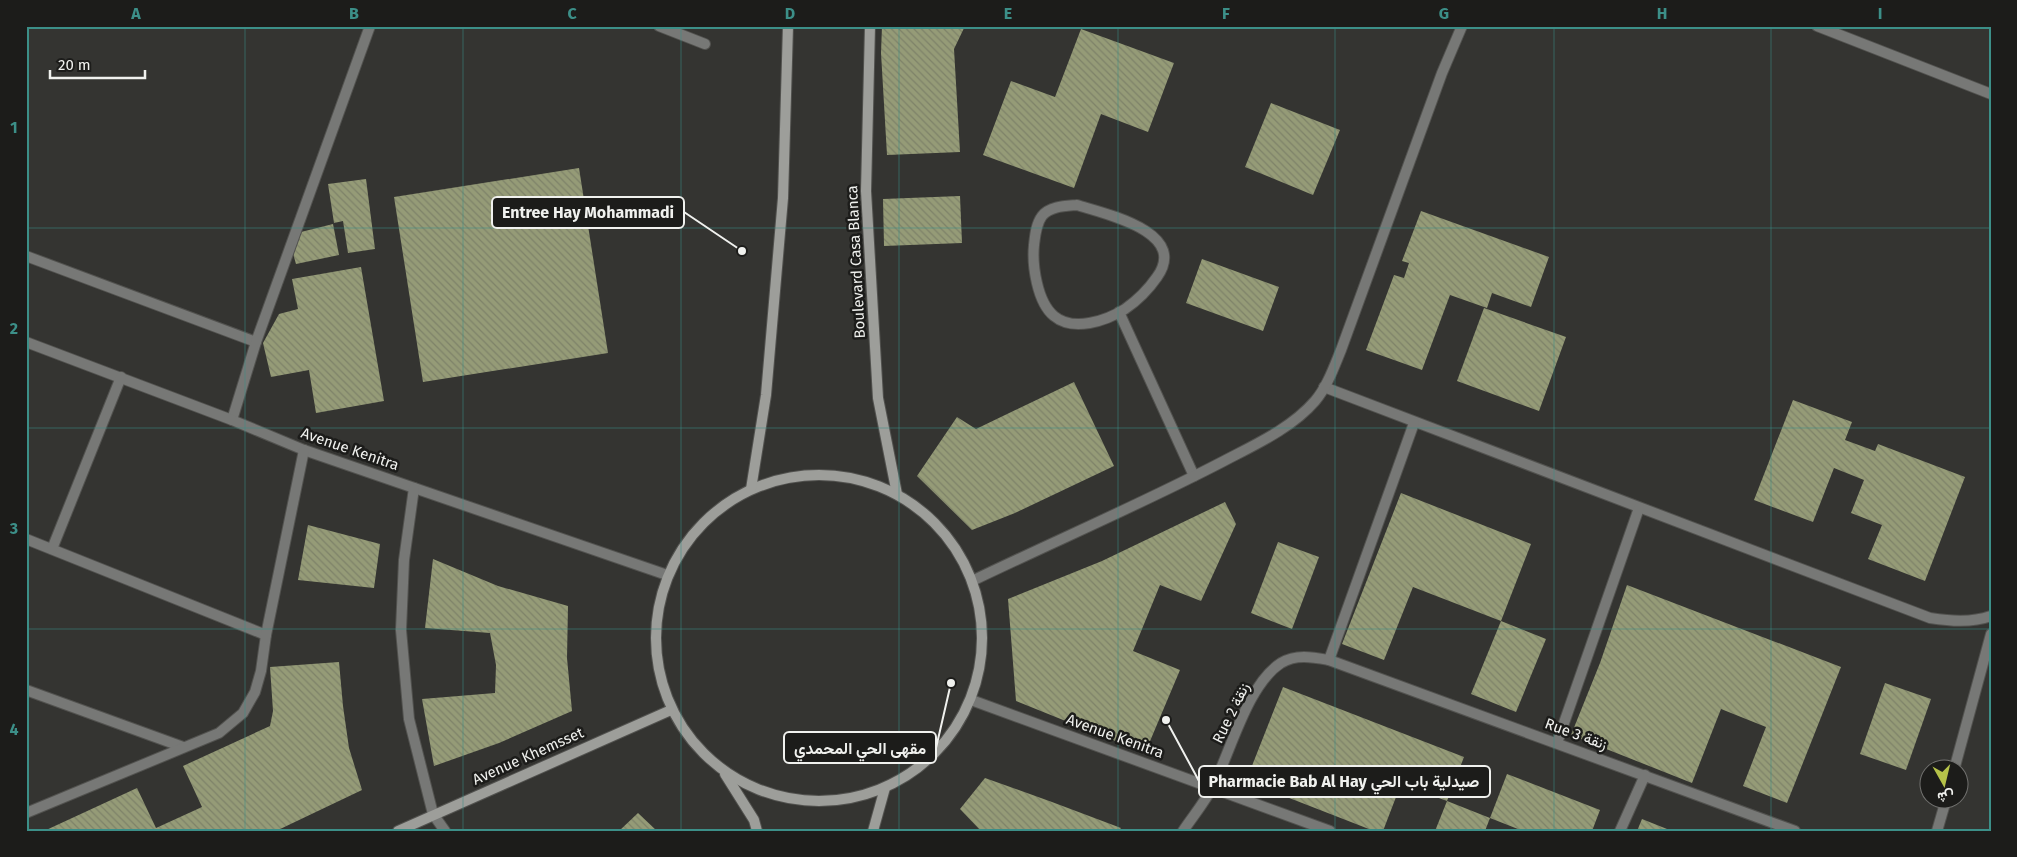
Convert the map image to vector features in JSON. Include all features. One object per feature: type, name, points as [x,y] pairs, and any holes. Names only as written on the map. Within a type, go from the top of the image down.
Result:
[{"type":"main road","points":[[751,489],[766,395],[783,198],[788,26]]},
{"type":"main road","name":"Boulevard Casa Blanca","points":[[870,26],[866,191],[878,398],[896,494]]},
{"type":"main road","points":[[725,773],[776,796],[831,801],[885,788],[918,769],[944,744],[974,701],[983,645],[972,581],[953,543],[928,515],[896,494],[849,477],[799,475],[751,489],[701,524],[667,576],[655,620],[656,666],[671,710],[694,745],[725,773],[754,820],[757,831]]},
{"type":"main road","name":"Avenue Khemsset","points":[[398,831],[671,710]]},
{"type":"main road","points":[[873,831],[885,788]]},
{"type":"street","points":[[232,420],[256,342],[370,26]]},
{"type":"street","points":[[659,26],[705,44]]},
{"type":"street","points":[[972,581],[1194,476],[1286,424],[1315,401],[1324,387],[1341,350],[1442,73],[1462,26]]},
{"type":"street","points":[[1817,26],[1991,94]]},
{"type":"street","points":[[1077,205],[1129,222],[1155,237],[1162,248],[1165,258],[1162,270],[1149,288],[1134,303],[1119,312],[1082,324],[1067,322],[1053,316],[1039,293],[1032,259],[1036,230],[1042,216],[1060,206],[1077,205]]},
{"type":"street","points":[[26,256],[256,342]]},
{"type":"street","points":[[1119,312],[1194,476]]},
{"type":"street","name":"Avenue Kenitra","points":[[26,342],[232,420],[304,450],[667,576]]},
{"type":"street","points":[[52,548],[122,378]]},
{"type":"street","points":[[1324,387],[1414,423],[1930,618],[1951,622],[1981,620],[1991,616]]},
{"type":"street","points":[[1329,660],[1414,423]]},
{"type":"street","points":[[26,813],[219,733],[243,713],[255,692],[260,671],[304,450]]},
{"type":"street","points":[[414,488],[404,560],[401,630],[409,719],[433,814],[445,831]]},
{"type":"street","points":[[1556,743],[1639,508]]},
{"type":"street","points":[[26,539],[266,635]]},
{"type":"street","points":[[1957,760],[1991,634]]},
{"type":"street","name":"Rue 2 زنقة","points":[[1183,831],[1213,788],[1252,695],[1265,679],[1280,664],[1292,658],[1303,656],[1329,660],[1346,666]]},
{"type":"street","name":"Rue 3 زنقة","points":[[1346,666],[1796,831]]},
{"type":"street","points":[[26,690],[183,747]]},
{"type":"street","name":"Avenue Kenitra","points":[[974,701],[1330,831]]},
{"type":"street","points":[[1620,831],[1646,775]]},
{"type":"street","points":[[1937,831],[1943,810]]},
{"type":"building","points":[[882,26],[965,26],[954,49],[960,152],[887,155],[881,53]]},
{"type":"building","points":[[1081,29],[1174,63],[1148,132],[1101,114],[1074,188],[983,155],[1011,81],[1055,97]]},
{"type":"building","points":[[1271,103],[1340,130],[1313,195],[1245,167]]},
{"type":"building","points":[[579,168],[608,353],[423,382],[394,197]]},
{"type":"building","points":[[366,179],[375,249],[348,253],[343,221],[334,223],[328,184]]},
{"type":"building","points":[[960,196],[962,243],[884,246],[883,199]]},
{"type":"building","points":[[1421,211],[1549,257],[1531,307],[1492,293],[1487,308],[1450,295],[1422,370],[1366,350],[1394,275],[1404,278],[1409,263],[1402,261]]},
{"type":"building","points":[[333,224],[339,255],[296,264],[292,250],[301,232]]},
{"type":"building","points":[[1202,259],[1279,287],[1263,331],[1186,303]]},
{"type":"building","points":[[361,267],[384,401],[316,413],[309,370],[271,377],[263,343],[279,314],[298,309],[292,279]]},
{"type":"building","points":[[1484,308],[1566,337],[1539,411],[1457,381]]},
{"type":"building","points":[[1074,382],[1114,466],[1015,513],[972,530],[917,476],[957,417],[976,429]]},
{"type":"building","points":[[1793,400],[1852,422],[1845,440],[1875,451],[1878,444],[1965,477],[1925,581],[1868,559],[1882,525],[1851,513],[1864,480],[1834,468],[1813,522],[1754,500]]},
{"type":"building","points":[[1401,493],[1531,544],[1501,621],[1413,587],[1384,660],[1342,644]]},
{"type":"building","points":[[1225,502],[1236,524],[1201,601],[1160,585],[1133,651],[1180,670],[1145,753],[1016,701],[1008,599],[1102,561]]},
{"type":"building","points":[[308,525],[380,544],[374,588],[298,580]]},
{"type":"building","points":[[1278,542],[1319,557],[1292,629],[1251,613]]},
{"type":"building","points":[[433,559],[498,586],[568,606],[567,658],[572,711],[499,743],[434,766],[422,699],[495,693],[496,665],[490,633],[425,628]]},
{"type":"building","points":[[1627,585],[1841,667],[1787,803],[1743,786],[1766,727],[1721,709],[1692,783],[1571,735],[1600,663]]},
{"type":"building","points":[[1501,621],[1546,639],[1516,712],[1471,694]]},
{"type":"building","points":[[339,662],[349,748],[362,790],[276,831],[44,831],[137,788],[156,828],[202,807],[183,766],[270,726],[273,711],[270,667]]},
{"type":"building","points":[[1885,683],[1931,699],[1906,770],[1860,754]]},
{"type":"building","points":[[1283,687],[1464,757],[1447,801],[1401,784],[1383,831],[1374,831],[1246,781]]},
{"type":"building","points":[[1507,774],[1600,810],[1592,831],[1523,831],[1490,818]]},
{"type":"building","points":[[985,778],[1121,828],[1119,831],[981,831],[960,809]]},
{"type":"building","points":[[1447,801],[1490,818],[1485,831],[1435,831]]},
{"type":"building","points":[[638,813],[657,831],[619,831]]},
{"type":"building","points":[[1642,819],[1672,831],[1637,831]]},
{"type":"place","name":"Entree Hay Mohammadi","points":[[742,251]]},
{"type":"place","name":"مقهى الحي المحمدي","points":[[951,683]]},
{"type":"place","name":"Pharmacie Bab Al Hay صيدلية باب الحي","points":[[1166,720]]}]
